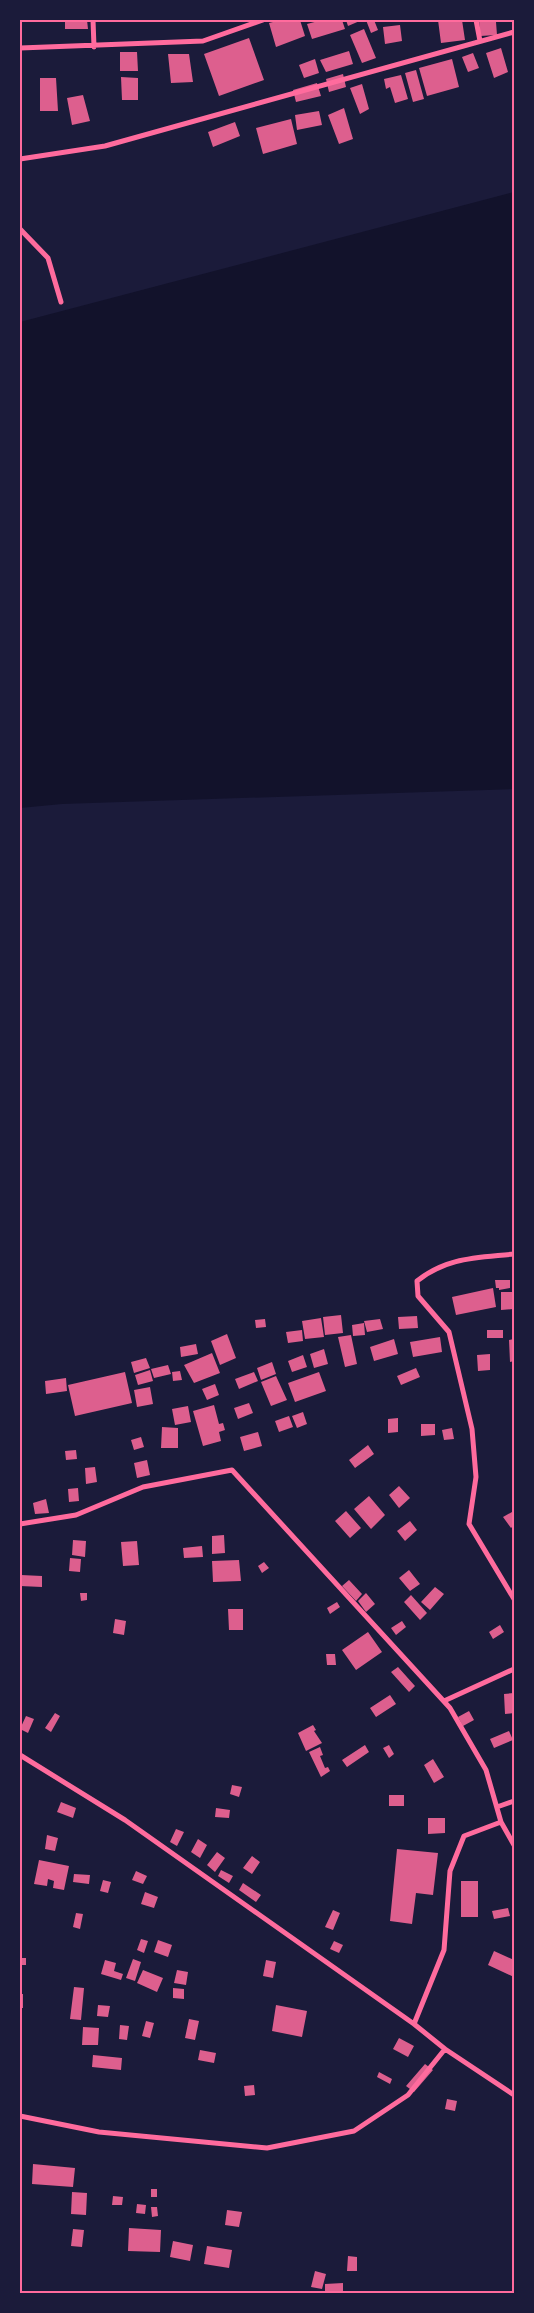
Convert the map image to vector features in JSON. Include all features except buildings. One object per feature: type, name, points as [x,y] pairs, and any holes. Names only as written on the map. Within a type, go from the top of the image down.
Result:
[{"type":"street","points":[[92,20],[94,47]]},
{"type":"street","points":[[476,20],[480,41]]},
{"type":"street","points":[[20,48],[94,47],[203,41],[259,21]]},
{"type":"street","points":[[20,158],[105,146],[514,32]]},
{"type":"street","points":[[20,229],[48,258],[61,302]]},
{"type":"street","points":[[514,1254],[451,1261],[431,1270],[417,1281],[418,1296],[448,1332],[472,1430],[476,1477],[469,1524],[514,1599]]},
{"type":"street","points":[[20,1524],[76,1515],[143,1487],[232,1470],[450,1708],[486,1770],[501,1822],[514,1845]]},
{"type":"street","points":[[444,1701],[514,1669]]},
{"type":"street","points":[[20,1755],[125,1820],[414,2024],[445,2049],[514,2095]]},
{"type":"street","points":[[497,1807],[514,1801]]},
{"type":"street","points":[[414,2024],[444,1950],[450,1871],[464,1836],[501,1822]]},
{"type":"street","points":[[20,2116],[99,2132],[267,2148],[354,2130],[408,2095],[445,2049]]},
{"type":"shaded area","points":[[514,192],[514,789],[62,804],[20,808],[20,322]]}]
